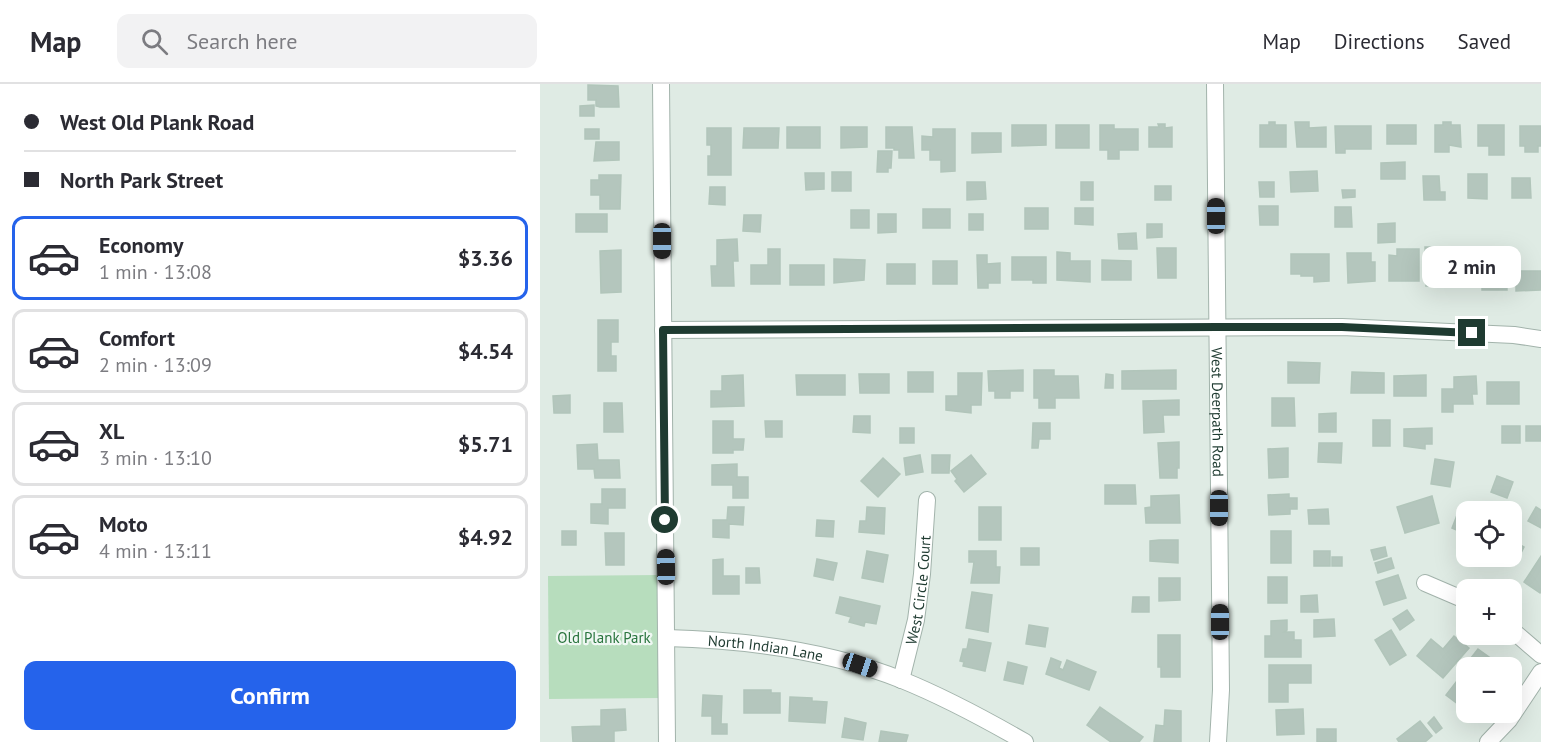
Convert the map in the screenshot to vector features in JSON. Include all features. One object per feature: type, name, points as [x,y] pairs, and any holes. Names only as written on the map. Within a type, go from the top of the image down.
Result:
[{"type":"street","points":[[661,84],[667,742]]},
{"type":"street","name":"West Deerpath Road","points":[[1215,84],[1221,690],[1218,742]]},
{"type":"street","points":[[663,330],[1217,327],[1409,329],[1514,335],[1541,339]]},
{"type":"street","name":"West Circle Court","points":[[902,680],[916,620],[927,500]]},
{"type":"street","points":[[1425,583],[1456,596]]},
{"type":"street","name":"North Indian Lane","points":[[667,638],[717,639],[804,652],[860,665],[902,680],[981,717],[1025,742]]},
{"type":"street","points":[[1522,639],[1541,655]]},
{"type":"street","points":[[1488,742],[1509,720],[1541,672]]},
{"type":"green space","name":"Old Plank Park","points":[[659,575],[660,698],[549,699],[548,576]]},
{"type":"building","points":[[588,85],[618,86],[619,107],[596,106],[596,100],[588,100]]},
{"type":"building","points":[[594,105],[594,116],[580,116],[580,106]]},
{"type":"building","points":[[1269,122],[1275,122],[1275,125],[1286,125],[1286,147],[1260,147],[1260,125],[1269,125]]},
{"type":"building","points":[[1295,122],[1309,122],[1309,128],[1326,127],[1326,147],[1297,147]]},
{"type":"building","points":[[1443,122],[1460,125],[1461,147],[1449,145],[1449,152],[1435,152],[1435,125],[1443,125]]},
{"type":"building","points":[[1158,124],[1165,124],[1165,128],[1172,127],[1172,147],[1149,147],[1149,127],[1159,127]]},
{"type":"building","points":[[1012,125],[1046,125],[1046,145],[1012,146]]},
{"type":"building","points":[[1056,125],[1089,125],[1089,148],[1056,148]]},
{"type":"building","points":[[1100,125],[1114,125],[1114,129],[1138,129],[1138,150],[1119,150],[1119,159],[1108,159],[1108,150],[1100,150]]},
{"type":"building","points":[[1387,125],[1416,125],[1416,144],[1387,144]]},
{"type":"building","points":[[1478,125],[1504,125],[1504,155],[1489,155],[1489,146],[1478,146]]},
{"type":"building","points":[[1335,126],[1371,126],[1371,149],[1345,149],[1345,153],[1336,153]]},
{"type":"building","points":[[1520,126],[1541,126],[1541,146],[1538,146],[1538,152],[1525,152],[1525,146],[1520,146]]},
{"type":"building","points":[[787,127],[820,127],[820,148],[787,148]]},
{"type":"building","points":[[841,127],[867,127],[867,147],[841,148]]},
{"type":"building","points":[[886,127],[912,127],[914,158],[899,158],[899,150],[886,148]]},
{"type":"building","points":[[707,128],[731,128],[731,175],[708,175],[708,156],[711,156],[711,145],[707,145]]},
{"type":"building","points":[[744,128],[779,128],[778,148],[743,148]]},
{"type":"building","points":[[585,129],[599,129],[599,139],[585,139]]},
{"type":"building","points":[[933,129],[955,129],[955,171],[941,172],[941,160],[930,160],[930,150],[922,150],[922,136],[933,137]]},
{"type":"building","points":[[972,133],[1001,133],[1001,152],[972,153]]},
{"type":"building","points":[[596,142],[619,142],[619,160],[594,161]]},
{"type":"building","points":[[878,151],[892,151],[891,168],[888,168],[888,172],[877,172]]},
{"type":"building","points":[[1405,162],[1405,179],[1381,179],[1381,163]]},
{"type":"building","points":[[1317,171],[1318,191],[1291,192],[1290,172]]},
{"type":"building","points":[[832,172],[851,172],[851,191],[832,191]]},
{"type":"building","points":[[805,173],[824,173],[824,189],[806,190]]},
{"type":"building","points":[[1468,174],[1487,174],[1487,199],[1468,198]]},
{"type":"building","points":[[599,175],[621,175],[620,209],[600,209],[600,195],[591,195],[591,180],[599,180]]},
{"type":"building","points":[[1423,176],[1439,176],[1440,192],[1445,192],[1445,200],[1424,200]]},
{"type":"building","points":[[1512,178],[1530,178],[1531,198],[1512,198]]},
{"type":"building","points":[[967,182],[985,182],[986,199],[967,200]]},
{"type":"building","points":[[1081,182],[1093,182],[1093,200],[1081,200]]},
{"type":"building","points":[[1259,182],[1274,182],[1274,197],[1260,197]]},
{"type":"building","points":[[1155,186],[1171,186],[1171,200],[1155,200]]},
{"type":"building","points":[[710,187],[725,187],[725,205],[709,204]]},
{"type":"building","points":[[1342,190],[1355,190],[1355,197],[1343,198]]},
{"type":"building","points":[[1259,206],[1278,206],[1278,225],[1260,225]]},
{"type":"building","points":[[1335,207],[1351,207],[1352,227],[1335,227]]},
{"type":"building","points":[[1025,208],[1048,208],[1048,229],[1025,229]]},
{"type":"building","points":[[1075,208],[1093,208],[1093,225],[1075,224]]},
{"type":"building","points":[[923,209],[950,209],[950,228],[923,228]]},
{"type":"building","points":[[851,210],[869,210],[869,228],[851,228]]},
{"type":"building","points":[[576,214],[607,214],[607,232],[576,232]]},
{"type":"building","points":[[878,214],[896,214],[896,232],[878,233]]},
{"type":"building","points":[[969,214],[983,214],[983,230],[969,230]]},
{"type":"building","points":[[744,215],[761,215],[760,232],[743,231]]},
{"type":"building","points":[[1395,223],[1395,242],[1378,243],[1378,224]]},
{"type":"building","points":[[1147,224],[1162,224],[1162,237],[1147,238]]},
{"type":"building","points":[[1136,233],[1137,249],[1119,249],[1118,234]]},
{"type":"building","points":[[737,239],[738,261],[733,261],[734,286],[712,286],[711,266],[717,266],[717,240]]},
{"type":"building","points":[[1425,247],[1448,247],[1448,262],[1462,262],[1463,286],[1426,286]]},
{"type":"building","points":[[1157,248],[1176,248],[1176,278],[1158,278]]},
{"type":"building","points":[[768,249],[780,249],[780,284],[751,284],[751,265],[768,265]]},
{"type":"building","points":[[1397,249],[1419,249],[1419,281],[1389,281],[1389,255],[1397,256]]},
{"type":"building","points":[[621,250],[621,292],[601,293],[600,251]]},
{"type":"building","points":[[1057,252],[1070,253],[1070,261],[1090,261],[1090,282],[1057,280]]},
{"type":"building","points":[[1347,253],[1371,253],[1371,262],[1375,262],[1375,281],[1348,283]]},
{"type":"building","points":[[1291,254],[1329,254],[1329,281],[1314,282],[1314,276],[1291,274]]},
{"type":"building","points":[[977,255],[987,255],[987,264],[1000,263],[1000,283],[988,283],[988,288],[978,288]]},
{"type":"building","points":[[1012,257],[1046,257],[1046,283],[1033,283],[1033,280],[1012,280]]},
{"type":"building","points":[[834,259],[865,260],[864,280],[834,283]]},
{"type":"building","points":[[1102,260],[1131,261],[1131,280],[1102,280]]},
{"type":"building","points":[[933,261],[957,261],[957,284],[933,284]]},
{"type":"building","points":[[1506,262],[1507,290],[1482,290],[1482,287],[1474,287],[1473,271],[1490,271],[1490,263]]},
{"type":"building","points":[[887,264],[915,264],[915,284],[887,284]]},
{"type":"building","points":[[790,265],[824,265],[824,285],[790,285]]},
{"type":"building","points":[[1516,271],[1541,271],[1541,290],[1516,291]]},
{"type":"building","points":[[598,320],[618,320],[618,342],[611,342],[611,356],[616,356],[616,371],[598,371]]},
{"type":"building","points":[[1288,362],[1320,363],[1319,383],[1288,383]]},
{"type":"building","points":[[1023,370],[1023,391],[1010,391],[1010,398],[995,398],[995,391],[989,391],[988,371]]},
{"type":"building","points":[[1034,370],[1054,370],[1054,376],[1078,376],[1079,398],[1055,398],[1055,408],[1039,408],[1039,398],[1034,398]]},
{"type":"building","points":[[1176,370],[1176,389],[1122,389],[1122,371]]},
{"type":"building","points":[[908,372],[933,372],[933,392],[908,392]]},
{"type":"building","points":[[1352,372],[1384,373],[1384,393],[1351,393]]},
{"type":"building","points":[[958,373],[982,373],[981,405],[971,405],[971,413],[946,410],[946,396],[958,396]]},
{"type":"building","points":[[859,374],[889,374],[889,393],[860,393]]},
{"type":"building","points":[[1106,374],[1113,375],[1113,388],[1105,388]]},
{"type":"building","points":[[743,375],[744,406],[711,407],[711,391],[722,391],[722,376]]},
{"type":"building","points":[[796,375],[845,375],[845,395],[797,395]]},
{"type":"building","points":[[1426,375],[1426,396],[1394,396],[1394,376]]},
{"type":"building","points":[[1476,376],[1477,394],[1472,394],[1473,404],[1453,404],[1453,412],[1442,412],[1442,389],[1454,389],[1454,377]]},
{"type":"building","points":[[1487,382],[1519,382],[1519,404],[1487,404]]},
{"type":"building","points":[[570,395],[570,413],[554,413],[553,396]]},
{"type":"building","points":[[1272,398],[1294,398],[1295,426],[1272,426]]},
{"type":"building","points":[[1179,400],[1179,415],[1163,415],[1164,432],[1144,433],[1143,401]]},
{"type":"building","points":[[604,403],[622,403],[623,432],[604,432]]},
{"type":"building","points":[[1336,413],[1336,432],[1319,432],[1319,414]]},
{"type":"building","points":[[854,416],[870,416],[870,433],[853,432]]},
{"type":"building","points":[[1373,420],[1390,420],[1390,446],[1373,446]]},
{"type":"building","points":[[713,421],[733,421],[733,439],[744,439],[743,450],[733,450],[733,453],[713,453]]},
{"type":"building","points":[[765,421],[782,421],[782,437],[766,437]]},
{"type":"building","points":[[1033,423],[1050,423],[1050,439],[1039,439],[1038,448],[1032,448]]},
{"type":"building","points":[[1502,426],[1520,426],[1520,443],[1502,443]]},
{"type":"building","points":[[1526,426],[1541,426],[1541,441],[1526,441]]},
{"type":"building","points":[[900,428],[914,428],[914,443],[900,443]]},
{"type":"building","points":[[1432,428],[1432,444],[1425,444],[1425,449],[1404,446],[1404,429]]},
{"type":"building","points":[[1179,442],[1177,478],[1160,478],[1158,443]]},
{"type":"building","points":[[1319,443],[1342,443],[1341,463],[1318,462]]},
{"type":"building","points":[[597,444],[598,460],[619,460],[620,478],[595,478],[594,469],[578,469],[577,445]]},
{"type":"building","points":[[1288,448],[1288,477],[1269,478],[1268,449]]},
{"type":"building","points":[[920,455],[923,472],[906,475],[904,458]]},
{"type":"building","points":[[932,455],[950,455],[949,473],[932,473]]},
{"type":"building","points":[[971,455],[986,474],[964,492],[955,481],[957,479],[951,471]]},
{"type":"building","points":[[883,458],[900,474],[878,497],[861,481]]},
{"type":"building","points":[[1435,459],[1454,462],[1450,487],[1431,484]]},
{"type":"building","points":[[737,464],[737,477],[748,477],[748,498],[733,498],[733,485],[712,485],[712,465]]},
{"type":"building","points":[[1497,476],[1513,482],[1507,498],[1491,492]]},
{"type":"building","points":[[1105,485],[1135,485],[1136,504],[1105,504]]},
{"type":"building","points":[[602,489],[625,489],[625,508],[608,508],[608,524],[591,523],[591,504],[602,504]]},
{"type":"building","points":[[1289,494],[1289,498],[1297,498],[1297,509],[1290,509],[1290,514],[1269,515],[1268,495]]},
{"type":"building","points":[[1179,495],[1180,523],[1146,523],[1145,508],[1151,507],[1151,496]]},
{"type":"building","points":[[1432,496],[1439,523],[1405,533],[1397,507]]},
{"type":"building","points":[[728,507],[744,507],[743,525],[729,524],[729,538],[713,537],[713,520],[727,520]]},
{"type":"building","points":[[867,507],[885,508],[884,534],[859,532],[860,521],[866,521]]},
{"type":"building","points":[[979,507],[1001,507],[1001,540],[979,540]]},
{"type":"building","points":[[1536,507],[1541,510],[1541,528],[1528,521]]},
{"type":"building","points":[[1328,509],[1329,524],[1309,524],[1308,510]]},
{"type":"building","points":[[1456,518],[1456,530],[1452,528]]},
{"type":"building","points":[[817,520],[834,521],[833,537],[816,536]]},
{"type":"building","points":[[562,531],[576,531],[576,545],[562,545]]},
{"type":"building","points":[[1271,531],[1291,531],[1291,563],[1271,563]]},
{"type":"building","points":[[605,533],[624,533],[624,565],[606,565]]},
{"type":"building","points":[[1178,540],[1178,563],[1150,561],[1150,541]]},
{"type":"building","points":[[1385,547],[1387,556],[1374,560],[1371,550]]},
{"type":"building","points":[[1021,548],[1039,548],[1039,565],[1021,565]]},
{"type":"building","points":[[867,551],[888,555],[883,582],[862,578]]},
{"type":"building","points":[[969,551],[996,551],[996,567],[1000,567],[999,583],[971,583],[974,562],[969,562]]},
{"type":"building","points":[[1314,551],[1330,551],[1330,566],[1314,566]]},
{"type":"building","points":[[1541,556],[1541,591],[1540,593],[1524,582]]},
{"type":"building","points":[[1332,557],[1342,557],[1342,566],[1332,566]]},
{"type":"building","points":[[1391,558],[1394,568],[1378,573],[1375,563]]},
{"type":"building","points":[[723,559],[723,576],[739,576],[739,594],[713,594],[713,560]]},
{"type":"building","points":[[817,559],[837,563],[833,580],[814,576]]},
{"type":"building","points":[[746,568],[759,568],[760,583],[746,583]]},
{"type":"building","points":[[1398,575],[1406,598],[1384,605],[1376,582]]},
{"type":"building","points":[[1268,577],[1287,577],[1287,603],[1268,603]]},
{"type":"building","points":[[1159,578],[1180,578],[1180,600],[1159,601]]},
{"type":"building","points":[[972,592],[992,595],[988,632],[966,628]]},
{"type":"building","points":[[1317,595],[1318,612],[1301,612],[1301,596]]},
{"type":"building","points":[[840,597],[880,606],[876,624],[865,622],[864,626],[849,622],[851,617],[836,613]]},
{"type":"building","points":[[1133,597],[1149,597],[1149,612],[1132,612]]},
{"type":"building","points":[[1407,610],[1414,620],[1400,630],[1393,619]]},
{"type":"building","points":[[1334,619],[1335,636],[1314,637],[1314,620]]},
{"type":"building","points":[[1287,620],[1287,630],[1284,632],[1294,632],[1294,640],[1301,640],[1301,657],[1265,657],[1265,636],[1271,636],[1271,621]]},
{"type":"building","points":[[1029,625],[1048,628],[1045,647],[1026,644]]},
{"type":"building","points":[[1391,630],[1406,655],[1390,665],[1375,640]]},
{"type":"building","points":[[1158,635],[1180,635],[1180,677],[1161,677],[1161,667],[1158,667]]},
{"type":"building","points":[[1454,636],[1456,645],[1465,645],[1469,648],[1461,657],[1456,657],[1456,663],[1443,678],[1417,656],[1431,639],[1443,649]]},
{"type":"building","points":[[969,639],[991,643],[985,671],[963,666],[964,662],[960,661],[963,649],[967,649]]},
{"type":"building","points":[[1478,649],[1489,657],[1472,657]]},
{"type":"building","points":[[1051,658],[1061,662],[1059,668],[1063,670],[1067,660],[1096,672],[1089,690],[1046,674]]},
{"type":"building","points":[[1008,662],[1027,667],[1023,684],[1004,680]]},
{"type":"building","points":[[1269,665],[1311,665],[1311,683],[1288,683],[1288,702],[1269,702]]},
{"type":"building","points":[[1456,682],[1456,702],[1446,695]]},
{"type":"building","points":[[744,690],[771,690],[771,693],[780,693],[780,713],[744,713]]},
{"type":"building","points":[[703,695],[722,696],[721,724],[727,724],[727,734],[712,734],[712,716],[702,716]]},
{"type":"building","points":[[790,697],[812,698],[812,701],[827,702],[825,723],[789,721]]},
{"type":"building","points":[[1100,707],[1143,737],[1139,742],[1111,742],[1087,725]]},
{"type":"building","points":[[625,709],[626,730],[614,731],[614,742],[573,742],[572,727],[601,726],[601,710]]},
{"type":"building","points":[[1303,709],[1304,734],[1277,735],[1276,710]]},
{"type":"building","points":[[1165,710],[1181,711],[1181,742],[1154,742],[1156,725],[1164,726]]},
{"type":"building","points":[[1434,717],[1442,728],[1436,733],[1428,723]]},
{"type":"building","points":[[845,718],[866,723],[863,740],[842,737]]},
{"type":"building","points":[[1420,721],[1432,736],[1425,742],[1399,742],[1397,739]]},
{"type":"building","points":[[1317,729],[1336,729],[1336,742],[1317,742]]},
{"type":"building","points":[[881,731],[908,735],[906,742],[879,742]]},
{"type":"route","points":[[665,520],[663,330],[1342,327],[1472,333]]}]
